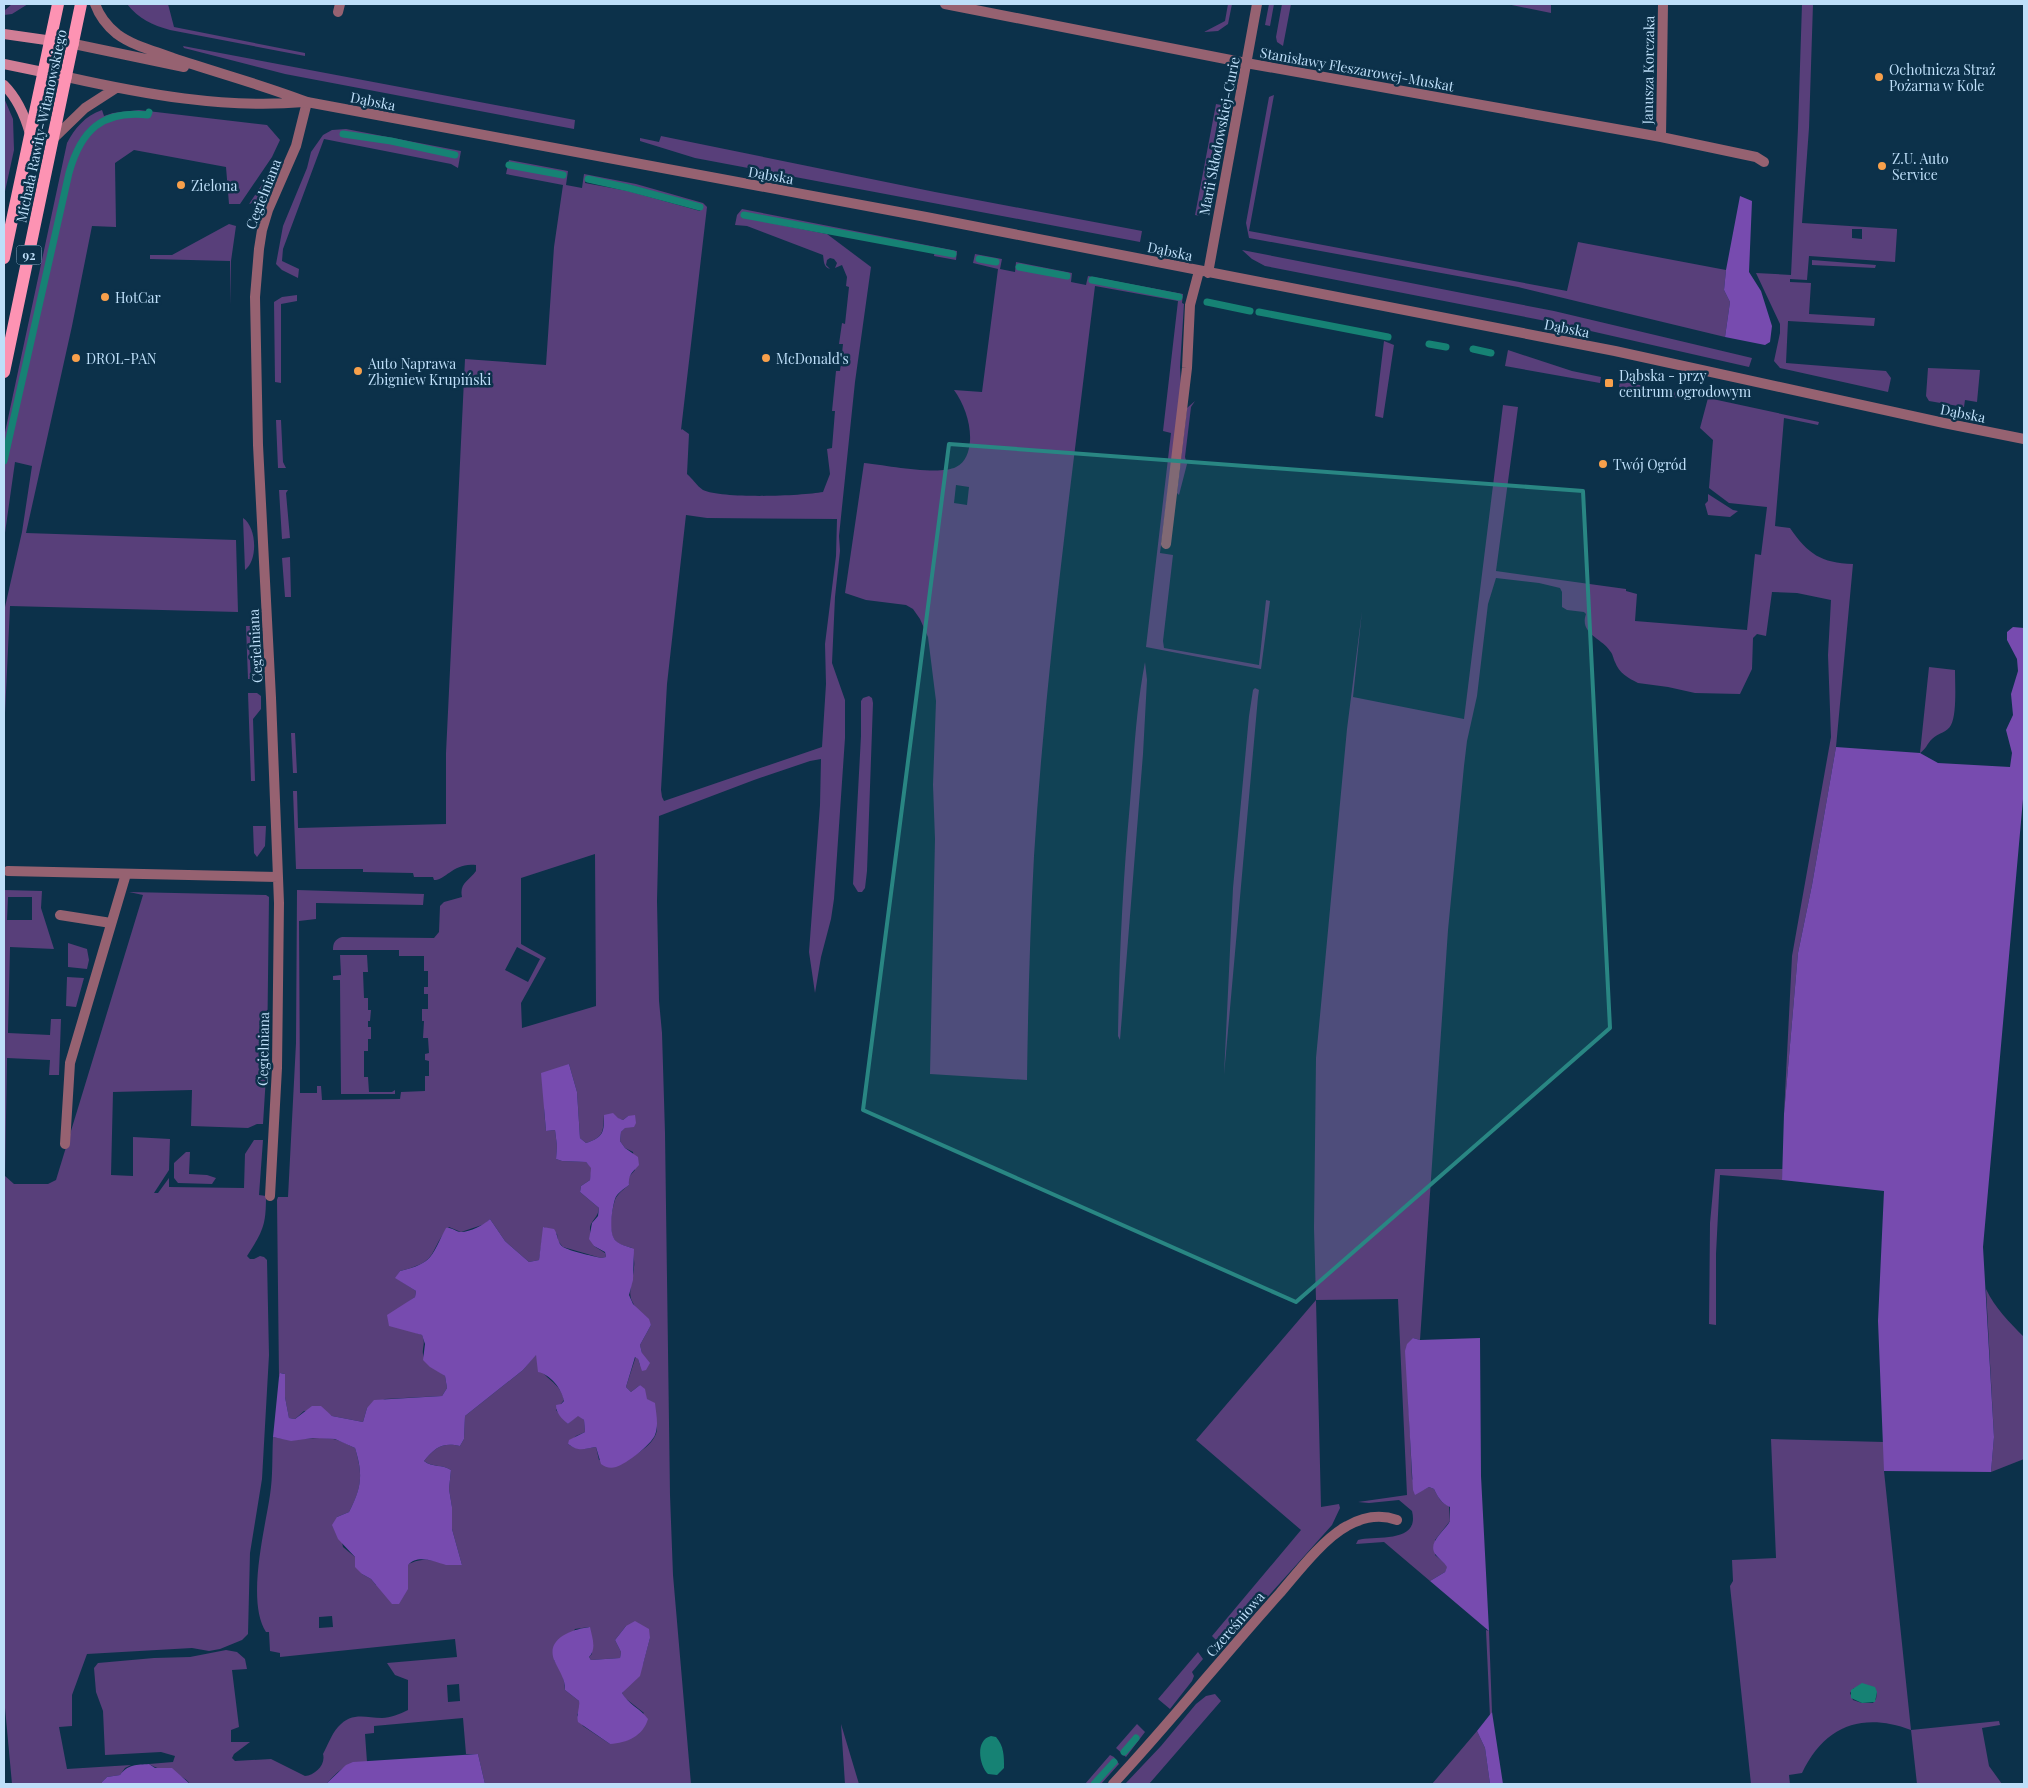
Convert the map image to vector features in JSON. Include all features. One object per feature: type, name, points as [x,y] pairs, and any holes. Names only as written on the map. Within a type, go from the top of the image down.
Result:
[{"type":"main road","name":"Michała Rawity-Witanowskiego","points":[[4,258],[52,40],[58,4]]},
{"type":"main road","name":"Michała Rawity-Witanowskiego","points":[[4,372],[81,4]]},
{"type":"main road","name":"Dąbska","points":[[4,34],[74,44]]},
{"type":"main road","name":"Dąbska","points":[[4,64],[67,77]]},
{"type":"main road","points":[[4,85],[17,101],[26,120],[30,135]]},
{"type":"street","name":"Dąbska","points":[[95,4],[108,25],[128,40],[229,77],[281,92],[307,102],[926,217],[1615,351],[2024,439]]},
{"type":"street","name":"Stanisławy Fleszarowej-Muskat","points":[[945,4],[1246,63],[1661,137],[1756,157],[1764,162]]},
{"type":"street","name":"Marii Skłodowskiej-Curie","points":[[1166,544],[1187,368],[1190,305],[1204,272],[1257,4]]},
{"type":"street","name":"Janusza Korczaka","points":[[1661,137],[1663,4]]},
{"type":"street","name":"Dąbska","points":[[74,44],[229,77]]},
{"type":"street","name":"Dąbska","points":[[67,77],[116,88],[209,100],[282,104],[307,102]]},
{"type":"street","points":[[54,138],[85,108],[116,88]]},
{"type":"street","name":"Cegielniana","points":[[270,1196],[277,1068],[278,878],[258,426],[255,297],[262,230],[268,210],[296,146],[307,102]]},
{"type":"street","points":[[8,871],[278,878]]},
{"type":"street","points":[[65,1144],[70,1063],[126,874]]},
{"type":"street","points":[[60,915],[111,923]]},
{"type":"street","name":"Czereśniowa","points":[[1113,1784],[1245,1632],[1329,1540],[1346,1526],[1360,1520],[1377,1516],[1387,1516],[1397,1520]]},
{"type":"highlighted area","points":[[949,444],[1583,491],[1610,1028],[1296,1302],[863,1110]]},
{"type":"shaded area","points":[[12,4],[28,4],[12,14],[4,15],[4,11]]},
{"type":"shaded area","points":[[127,4],[168,4],[174,27],[305,53],[305,56],[170,30],[146,21]]},
{"type":"shaded area","points":[[1228,4],[1232,4],[1228,24],[1218,31],[1204,32],[1225,21]]},
{"type":"shaded area","points":[[1269,4],[1274,4],[1270,26],[1265,25]]},
{"type":"shaded area","points":[[1282,4],[1291,4],[1283,46],[1277,42],[1276,37]]},
{"type":"shaded area","points":[[1507,4],[1551,4],[1551,13]]},
{"type":"shaded area","points":[[1802,4],[1813,4],[1809,128],[1802,223],[1897,229],[1895,262],[1809,256],[1807,280],[1790,279],[1790,282],[1811,283],[1809,314],[1875,318],[1874,326],[1788,321],[1786,363],[1886,371],[1891,378],[1888,392],[1780,368],[1774,361],[1780,324],[1756,273],[1791,275]],"holes":[[[1852,229],[1862,229],[1862,239],[1852,238]]]},
{"type":"shaded area","points":[[183,46],[575,120],[574,129],[285,74],[184,48]]},
{"type":"shaded area","points":[[1274,95],[1249,231],[1567,291],[1578,242],[1726,270],[1724,290],[1730,302],[1725,337],[1518,287],[1249,238],[1246,223],[1269,97]]},
{"type":"shaded area","points":[[4,98],[13,119],[14,150],[4,196]]},
{"type":"shaded area","points":[[1216,104],[1221,105],[1200,216],[1195,215]]},
{"type":"shaded area","points":[[102,110],[104,116],[139,110],[267,125],[280,140],[272,157],[240,204],[229,204],[226,167],[134,150],[115,163],[116,227],[92,226],[26,533],[236,540],[238,612],[10,606],[4,735],[5,607],[22,532],[32,466],[15,462],[4,540],[4,437],[67,143],[81,123]]},
{"type":"shaded area","points":[[346,129],[461,151],[458,168],[451,164],[324,139],[283,249],[282,261],[299,269],[298,278],[282,270],[276,264],[283,226],[307,168],[311,152],[323,135],[332,130]]},
{"type":"shaded area","points":[[661,136],[935,192],[1142,231],[1140,242],[695,158],[640,141],[640,138],[659,142]]},
{"type":"shaded area","points":[[509,160],[568,171],[566,185],[582,188],[584,174],[636,184],[703,203],[707,207],[681,430],[689,434],[687,474],[703,490],[713,493],[762,496],[823,492],[830,474],[827,449],[832,448],[835,411],[832,411],[836,371],[840,371],[843,344],[839,344],[842,323],[845,324],[849,287],[846,286],[847,277],[842,265],[835,268],[837,263],[834,259],[830,258],[827,260],[826,265],[830,269],[825,265],[823,255],[747,226],[735,225],[737,215],[742,209],[957,251],[956,260],[934,256],[935,249],[743,212],[741,217],[827,234],[871,267],[855,382],[839,536],[840,551],[835,597],[832,663],[845,700],[845,738],[834,899],[815,993],[809,952],[820,805],[821,759],[754,780],[659,816],[657,901],[665,1133],[670,1495],[673,1575],[691,1784],[485,1784],[478,1754],[466,1754],[463,1718],[374,1726],[374,1733],[365,1734],[367,1762],[349,1765],[326,1784],[190,1784],[182,1777],[149,1764],[173,1762],[175,1756],[161,1752],[105,1755],[103,1711],[96,1692],[94,1668],[98,1663],[190,1657],[226,1650],[237,1652],[245,1659],[247,1669],[232,1670],[239,1727],[231,1730],[231,1742],[250,1742],[234,1754],[232,1758],[235,1761],[271,1759],[305,1776],[319,1769],[323,1762],[323,1754],[330,1740],[343,1722],[358,1716],[388,1717],[408,1710],[408,1680],[395,1675],[387,1663],[457,1657],[455,1639],[280,1657],[280,1653],[270,1651],[269,1632],[266,1632],[260,1619],[257,1602],[257,1584],[261,1545],[271,1488],[273,1437],[333,1439],[355,1448],[360,1474],[359,1488],[349,1512],[337,1517],[343,1547],[355,1557],[362,1574],[371,1579],[376,1585],[408,1565],[421,1560],[462,1565],[452,1529],[452,1507],[449,1489],[451,1470],[431,1465],[424,1461],[432,1452],[444,1445],[460,1446],[464,1439],[465,1416],[523,1370],[536,1354],[542,1372],[563,1396],[564,1400],[556,1410],[568,1424],[578,1415],[584,1420],[585,1432],[576,1436],[568,1444],[581,1449],[596,1447],[599,1460],[624,1462],[653,1440],[657,1429],[651,1402],[646,1399],[640,1385],[631,1392],[626,1387],[636,1356],[640,1365],[642,1353],[640,1345],[651,1325],[636,1308],[631,1297],[630,1289],[634,1271],[632,1248],[616,1241],[611,1230],[615,1200],[629,1185],[628,1178],[635,1170],[633,1152],[625,1148],[620,1141],[621,1132],[635,1116],[628,1116],[623,1120],[604,1115],[601,1133],[586,1143],[580,1138],[577,1092],[569,1064],[544,1109],[546,1131],[555,1130],[556,1159],[586,1162],[592,1168],[590,1180],[581,1186],[580,1192],[599,1208],[590,1226],[590,1232],[594,1246],[605,1253],[606,1257],[601,1258],[563,1247],[558,1241],[557,1234],[544,1227],[539,1260],[529,1262],[505,1241],[490,1219],[485,1224],[461,1232],[449,1227],[428,1259],[400,1271],[396,1278],[416,1291],[415,1297],[397,1310],[408,1330],[422,1335],[424,1341],[423,1354],[426,1362],[445,1376],[447,1388],[442,1396],[385,1399],[367,1408],[363,1422],[332,1416],[323,1410],[304,1411],[295,1419],[289,1418],[285,1397],[285,1374],[281,1373],[279,1377],[277,1200],[278,1197],[288,1197],[296,1043],[297,890],[424,894],[423,905],[316,903],[316,919],[299,921],[300,1093],[317,1093],[317,1086],[321,1086],[322,1100],[400,1099],[401,1092],[425,1091],[425,1076],[429,1076],[429,1061],[425,1060],[425,1054],[429,1053],[428,1038],[423,1038],[424,1021],[422,1021],[422,1009],[428,1009],[428,994],[424,994],[424,987],[428,987],[428,971],[424,971],[424,956],[399,956],[399,950],[333,950],[334,943],[342,937],[434,938],[439,932],[440,906],[444,902],[462,897],[463,885],[476,871],[476,865],[462,866],[434,880],[433,877],[414,877],[413,873],[363,872],[363,869],[296,869],[293,791],[297,791],[298,828],[446,824],[446,753],[465,359],[546,365],[554,247],[563,185],[506,174]],"holes":[[[586,177],[630,185],[702,205],[700,211],[628,191],[585,183]],[[686,515],[707,518],[837,519],[836,556],[825,644],[826,684],[822,747],[664,801],[661,790],[667,684]],[[595,854],[596,1006],[522,1028],[521,1003],[546,958],[521,944],[521,878]],[[517,947],[540,959],[528,982],[505,970]],[[332,1616],[333,1627],[319,1628],[319,1617]],[[626,1626],[650,1638],[643,1664],[622,1693],[625,1698],[644,1713],[610,1744],[583,1726],[577,1715],[580,1709],[579,1701],[565,1690],[563,1674],[554,1660],[575,1629],[589,1627],[592,1654],[589,1657],[591,1660],[620,1658],[621,1652],[615,1640]],[[459,1684],[460,1701],[448,1702],[447,1685]]]},
{"type":"shaded area","points":[[278,161],[264,192],[249,204]]},
{"type":"shaded area","points":[[1740,196],[1752,201],[1749,272],[1761,291],[1772,326],[1770,342],[1765,345],[1725,337],[1730,302],[1724,290],[1726,270]]},
{"type":"shaded area","points":[[229,224],[236,226],[231,261],[231,305],[230,261],[150,259],[150,255],[172,255]]},
{"type":"shaded area","points":[[1242,250],[1554,311],[1752,358],[1749,367],[1551,322],[1265,266],[1252,259]]},
{"type":"shaded area","points":[[975,254],[1002,259],[1000,269],[1015,272],[1016,262],[1072,273],[1071,282],[1086,285],[1088,276],[1183,294],[1181,387],[1160,553],[1173,555],[1163,641],[1164,648],[1259,665],[1266,600],[1270,601],[1261,669],[1146,647],[1171,433],[1163,431],[1178,301],[1095,286],[1060,571],[1045,713],[1031,912],[1027,1080],[930,1074],[935,839],[933,785],[936,701],[928,637],[920,619],[913,609],[906,605],[866,600],[845,593],[864,463],[925,470],[948,469],[959,465],[968,453],[970,434],[968,421],[961,401],[954,390],[982,392],[998,269],[973,263]],"holes":[[[956,485],[969,487],[967,505],[954,503]]]},
{"type":"shaded area","points":[[1812,260],[1876,265],[1875,268],[1812,265]]},
{"type":"shaded area","points":[[297,295],[297,301],[281,304],[281,383],[275,382],[274,302],[282,297]]},
{"type":"shaded area","points":[[1384,341],[1394,345],[1383,418],[1375,416]]},
{"type":"shaded area","points":[[1508,350],[1572,371],[1601,377],[1600,383],[1505,366]]},
{"type":"shaded area","points":[[1928,368],[1980,370],[1977,402],[1965,400],[1964,407],[1929,401],[1926,396]]},
{"type":"shaded area","points":[[1620,381],[1678,393],[1678,398],[1619,387]]},
{"type":"shaded area","points":[[1708,398],[1819,422],[1818,425],[1784,418],[1775,526],[1790,528],[1809,551],[1824,559],[1832,562],[1853,564],[1836,747],[1798,953],[1784,1114],[1792,956],[1831,737],[1828,655],[1831,600],[1797,593],[1772,592],[1766,636],[1757,634],[1753,638],[1752,669],[1740,694],[1695,693],[1638,683],[1624,675],[1617,666],[1612,653],[1588,631],[1585,621],[1586,614],[1562,607],[1562,592],[1560,588],[1539,583],[1496,578],[1488,604],[1477,696],[1467,741],[1464,766],[1448,930],[1420,1340],[1413,1338],[1408,1392],[1412,1479],[1423,1490],[1429,1487],[1434,1489],[1438,1497],[1449,1506],[1450,1521],[1435,1540],[1435,1555],[1448,1566],[1445,1572],[1430,1581],[1384,1542],[1356,1544],[1358,1540],[1395,1536],[1403,1533],[1410,1529],[1413,1522],[1412,1511],[1399,1500],[1369,1503],[1358,1502],[1407,1495],[1398,1299],[1316,1300],[1314,1228],[1316,1058],[1347,729],[1362,611],[1353,697],[1464,719],[1503,405],[1518,407],[1496,571],[1626,589],[1626,591],[1637,594],[1635,621],[1747,630],[1755,554],[1761,555],[1767,507],[1729,503],[1709,488],[1713,440],[1700,428]]},
{"type":"shaded area","points":[[1195,401],[1191,407],[1185,457],[1187,464],[1179,495],[1177,493],[1187,408]]},
{"type":"shaded area","points":[[276,420],[281,420],[283,462],[286,468],[278,468]]},
{"type":"shaded area","points":[[279,490],[288,490],[286,493],[290,538],[282,539]]},
{"type":"shaded area","points":[[1708,494],[1733,510],[1738,511],[1730,517],[1708,515],[1705,504],[1708,501]]},
{"type":"shaded area","points":[[243,518],[248,522],[251,529],[254,544],[252,559],[245,570]]},
{"type":"shaded area","points":[[290,557],[291,597],[285,597],[282,558]]},
{"type":"shaded area","points":[[246,626],[253,626],[258,630],[249,644],[251,679],[248,679]]},
{"type":"shaded area","points":[[2013,627],[2024,628],[2024,788],[1983,1247],[1994,1437],[1991,1472],[1884,1471],[1878,1321],[1884,1191],[1782,1180],[1784,1114],[1798,953],[1836,747],[1920,753],[1938,763],[2010,767],[2012,753],[2006,730],[2013,715],[2011,694],[2018,671],[2017,659],[2007,640],[2007,632]]},
{"type":"shaded area","points":[[1145,662],[1147,680],[1143,754],[1120,1040],[1118,1036],[1119,978],[1125,861],[1137,715]]},
{"type":"shaded area","points":[[1929,667],[1955,670],[1954,714],[1950,727],[1932,739],[1920,753]]},
{"type":"shaded area","points":[[1255,688],[1259,690],[1224,1075],[1233,888],[1249,716],[1253,690]]},
{"type":"shaded area","points":[[248,693],[257,693],[261,696],[261,709],[253,719],[255,781],[251,781]]},
{"type":"shaded area","points":[[869,696],[872,698],[873,703],[867,871],[865,888],[862,892],[858,892],[853,884],[861,736],[861,701]]},
{"type":"shaded area","points":[[291,733],[295,733],[297,773],[293,773]]},
{"type":"shaded area","points":[[253,826],[266,826],[265,846],[257,857],[254,853]]},
{"type":"shaded area","points":[[4,890],[42,891],[41,908],[54,949],[10,947],[8,1033],[50,1035],[51,1019],[61,1019],[59,1075],[49,1075],[50,1060],[7,1058],[5,1176],[14,1184],[48,1184],[56,1180],[143,895],[129,892],[266,895],[269,897],[267,1060],[263,1124],[257,1124],[248,1128],[191,1126],[192,1090],[113,1092],[111,1175],[133,1176],[133,1137],[170,1139],[169,1170],[154,1193],[158,1193],[169,1178],[169,1187],[244,1188],[245,1154],[254,1140],[263,1140],[259,1195],[266,1196],[265,1215],[260,1234],[247,1256],[250,1259],[254,1259],[260,1256],[267,1260],[269,1355],[262,1479],[250,1553],[248,1634],[242,1640],[220,1649],[209,1651],[192,1648],[87,1654],[72,1695],[72,1726],[59,1727],[67,1769],[131,1765],[125,1768],[120,1775],[107,1777],[102,1784],[12,1784],[4,1697]],"holes":[[[8,897],[32,897],[32,920],[7,920]]]},
{"type":"shaded area","points":[[68,943],[87,949],[89,960],[87,969],[68,967]]},
{"type":"shaded area","points":[[340,955],[367,955],[368,972],[363,972],[364,998],[368,998],[368,1010],[371,1010],[368,1027],[371,1027],[371,1039],[368,1039],[368,1051],[364,1051],[364,1077],[368,1077],[369,1092],[392,1092],[395,1090],[395,1094],[341,1094],[340,980],[333,980],[333,976],[341,975]]},
{"type":"shaded area","points":[[67,977],[84,978],[76,1007],[66,1006]]},
{"type":"shaded area","points":[[569,1064],[577,1092],[580,1138],[586,1143],[602,1133],[604,1115],[613,1113],[623,1120],[628,1116],[635,1115],[636,1123],[634,1127],[625,1128],[621,1132],[620,1141],[625,1148],[638,1157],[639,1165],[630,1176],[629,1185],[615,1199],[611,1227],[616,1241],[634,1249],[633,1280],[629,1295],[633,1304],[649,1319],[651,1325],[640,1345],[642,1353],[650,1363],[646,1370],[642,1371],[638,1359],[635,1357],[626,1387],[631,1392],[640,1385],[645,1389],[647,1399],[655,1403],[657,1423],[655,1435],[649,1444],[638,1454],[612,1468],[601,1464],[596,1447],[578,1449],[572,1447],[568,1444],[569,1440],[585,1432],[584,1420],[578,1416],[568,1424],[560,1416],[556,1405],[564,1401],[563,1396],[551,1379],[538,1372],[536,1355],[523,1370],[465,1416],[464,1439],[460,1446],[444,1445],[432,1452],[424,1461],[431,1465],[451,1470],[449,1489],[452,1507],[452,1529],[462,1565],[446,1565],[421,1559],[412,1562],[408,1565],[408,1589],[399,1604],[392,1604],[371,1579],[355,1567],[355,1557],[338,1539],[332,1525],[337,1517],[349,1512],[357,1495],[360,1473],[355,1448],[335,1439],[313,1438],[291,1441],[273,1437],[280,1373],[285,1374],[285,1397],[289,1418],[295,1419],[312,1406],[321,1406],[332,1416],[363,1422],[367,1408],[374,1400],[442,1396],[447,1388],[445,1376],[430,1367],[423,1360],[425,1344],[422,1335],[389,1326],[387,1315],[415,1297],[416,1291],[395,1278],[400,1271],[426,1261],[434,1252],[446,1228],[465,1232],[477,1228],[490,1219],[505,1241],[529,1262],[539,1260],[543,1227],[554,1229],[563,1247],[592,1256],[606,1257],[605,1252],[594,1246],[589,1239],[592,1223],[598,1216],[599,1208],[580,1192],[581,1186],[590,1180],[591,1168],[586,1162],[556,1159],[555,1130],[546,1131],[541,1073]]},
{"type":"shaded area","points":[[186,1152],[190,1152],[189,1174],[207,1175],[216,1178],[212,1184],[178,1183],[174,1178],[174,1163]]},
{"type":"shaded area","points":[[1715,1169],[1783,1169],[1782,1180],[1720,1175],[1716,1254],[1716,1325],[1709,1324],[1710,1223]]},
{"type":"shaded area","points":[[1986,1289],[1998,1309],[2024,1337],[2024,1459],[1991,1472],[1994,1437]]},
{"type":"shaded area","points":[[1316,1300],[1321,1507],[1339,1504],[1340,1508],[1332,1525],[1255,1611],[1249,1607],[1216,1640],[1212,1636],[1301,1530],[1196,1440]]},
{"type":"shaded area","points":[[1413,1338],[1420,1340],[1480,1338],[1481,1476],[1489,1631],[1430,1581],[1445,1572],[1447,1567],[1436,1555],[1433,1546],[1437,1537],[1450,1521],[1450,1507],[1442,1502],[1434,1489],[1429,1487],[1415,1495],[1413,1490],[1405,1351],[1407,1344]]},
{"type":"shaded area","points":[[1771,1439],[1884,1442],[1884,1471],[1911,1730],[1877,1722],[1861,1723],[1847,1727],[1834,1734],[1822,1744],[1811,1757],[1802,1773],[1789,1775],[1790,1784],[1751,1784],[1730,1586],[1733,1581],[1732,1560],[1776,1558]],"holes":[[[1854,1688],[1877,1692],[1873,1703],[1862,1703],[1853,1700],[1850,1693]]]},
{"type":"shaded area","points":[[635,1621],[649,1629],[650,1638],[640,1676],[622,1693],[648,1719],[646,1725],[634,1738],[610,1744],[578,1722],[579,1701],[565,1690],[563,1679],[555,1662],[553,1647],[556,1641],[568,1633],[590,1627],[593,1643],[593,1650],[589,1657],[591,1660],[620,1658],[621,1652],[615,1640],[626,1626]]},
{"type":"shaded area","points":[[1486,1630],[1489,1631],[1492,1712],[1490,1717]]},
{"type":"shaded area","points":[[1198,1652],[1203,1659],[1192,1672],[1194,1676],[1192,1681],[1170,1709],[1158,1699]]},
{"type":"shaded area","points":[[1862,1683],[1875,1687],[1877,1692],[1875,1702],[1862,1703],[1851,1698],[1851,1690]]},
{"type":"shaded area","points":[[1215,1694],[1221,1701],[1149,1784],[1125,1784],[1161,1746],[1196,1704],[1206,1696]]},
{"type":"shaded area","points":[[1492,1712],[1503,1784],[1490,1784],[1485,1748],[1477,1731]]},
{"type":"shaded area","points":[[1999,1721],[2000,1725],[1982,1728],[1989,1766],[2002,1784],[1917,1784],[1911,1730]]},
{"type":"shaded area","points":[[841,1724],[859,1784],[845,1784]]},
{"type":"shaded area","points":[[1137,1724],[1145,1732],[1126,1757],[1116,1748]]},
{"type":"shaded area","points":[[1477,1731],[1485,1748],[1490,1784],[1432,1784]]},
{"type":"shaded area","points":[[991,1736],[996,1737],[1003,1751],[1004,1768],[997,1775],[988,1774],[982,1765],[980,1753],[983,1742]]},
{"type":"shaded area","points":[[478,1754],[485,1784],[326,1784],[346,1765],[353,1762]]},
{"type":"shaded area","points":[[1110,1755],[1119,1764],[1101,1784],[1085,1784]]},
{"type":"shaded area","points":[[149,1764],[155,1768],[172,1768],[190,1784],[102,1784],[107,1777],[120,1775],[130,1767]]},
{"type":"waterway","points":[[4,461],[74,158],[87,134],[96,126],[118,116],[132,114],[148,115],[149,112]]},
{"type":"waterway","points":[[343,134],[391,141],[455,155]]},
{"type":"waterway","points":[[509,165],[563,175]]},
{"type":"waterway","points":[[588,179],[700,207]]},
{"type":"waterway","points":[[744,215],[953,254]]},
{"type":"waterway","points":[[979,259],[996,262]]},
{"type":"waterway","points":[[1019,267],[1067,276]]},
{"type":"waterway","points":[[1092,280],[1179,297]]},
{"type":"waterway","points":[[1207,302],[1250,311]]},
{"type":"waterway","points":[[1259,312],[1388,337]]},
{"type":"waterway","points":[[1429,344],[1446,347]]},
{"type":"waterway","points":[[1473,349],[1491,353]]},
{"type":"waterway","points":[[1124,1752],[1136,1738]]},
{"type":"waterway","points":[[1094,1784],[1114,1762]]},
{"type":"place","name":"Ochotnicza Straż Pożarna w Kole","points":[[1879,77]]},
{"type":"place","name":"Z.U. Auto Service","points":[[1882,166]]},
{"type":"place","name":"Zielona","points":[[181,185]]},
{"type":"place","name":"HotCar","points":[[105,297]]},
{"type":"place","name":"DROL-PAN","points":[[76,358]]},
{"type":"place","name":"McDonald's","points":[[766,358]]},
{"type":"place","name":"Auto Naprawa Zbigniew Krupiński","points":[[358,371]]},
{"type":"place","name":"Dąbska - przy centrum ogrodowym","points":[[1609,383]]},
{"type":"place","name":"Twój Ogród","points":[[1603,464]]}]
